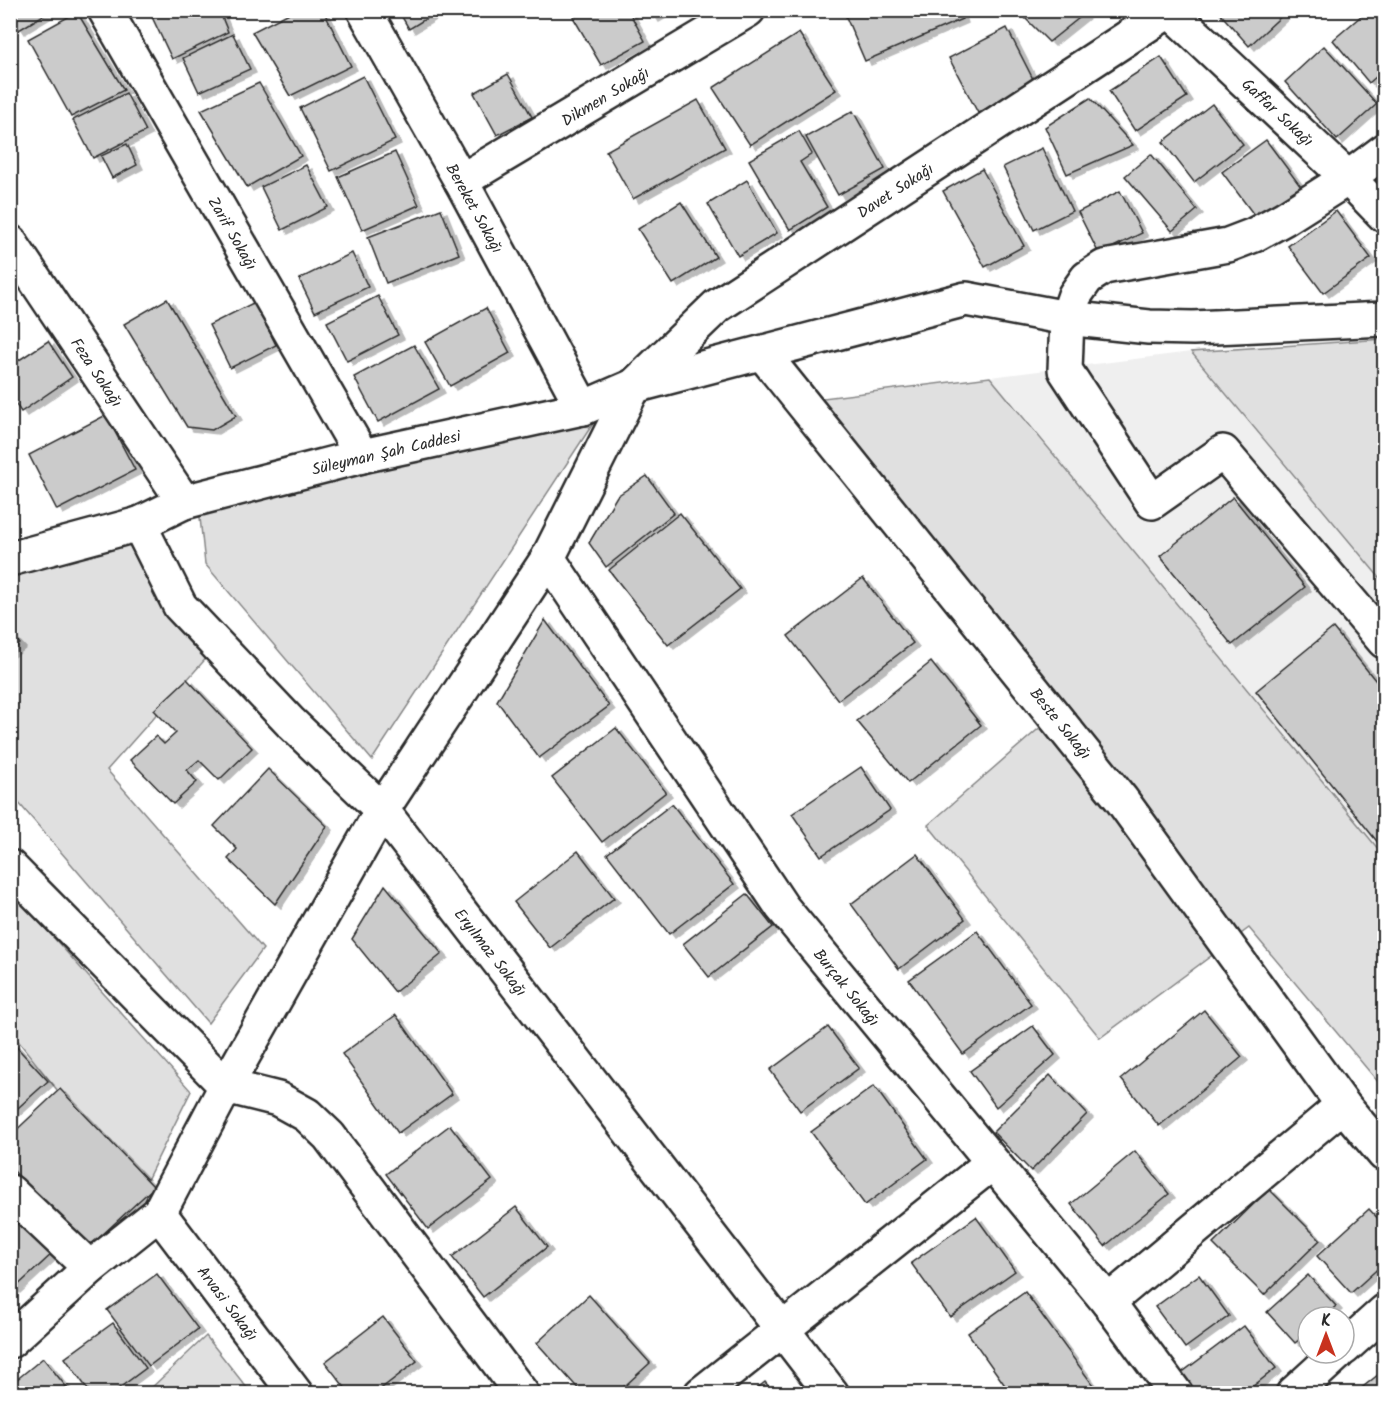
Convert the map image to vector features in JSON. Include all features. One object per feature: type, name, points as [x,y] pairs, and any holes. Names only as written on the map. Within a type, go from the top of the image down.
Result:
[{"type":"street","name":"Zarif Sokağı","points":[[105,10],[362,456]]},
{"type":"street","name":"Bereket Sokağı","points":[[364,10],[461,182],[583,408]]},
{"type":"street","name":"Dikmen Sokağı","points":[[461,182],[748,10]]},
{"type":"street","name":"Gaffar Sokağı","points":[[1170,11],[1348,178],[1384,215]]},
{"type":"street","name":"Davet Sokağı","points":[[634,386],[717,306],[1170,11]]},
{"type":"street","points":[[1384,150],[1348,178],[1254,235],[1228,245],[1104,267],[1087,279],[1075,295],[1067,318],[1065,370],[1152,502],[1223,452],[1384,641]]},
{"type":"street","name":"Feza Sokağı","points":[[10,242],[184,502]]},
{"type":"street","points":[[10,1341],[90,1268],[159,1213],[226,1086],[382,810],[548,558],[634,386],[966,299],[1067,318],[1149,327],[1193,328],[1384,319]]},
{"type":"street","name":"Beste Sokağı","points":[[763,354],[1121,799],[1343,1105],[1384,1154]]},
{"type":"street","name":"Süleyman Şah Caddesi","points":[[10,559],[139,524],[184,502],[362,456],[583,408],[634,386]]},
{"type":"street","name":"Eryılmaz Sokağı","points":[[139,524],[180,606],[291,723],[382,810],[832,1394]]},
{"type":"street","name":"Burçak Sokağı","points":[[548,558],[782,907],[1108,1302],[1176,1394]]},
{"type":"street","points":[[10,867],[226,1086],[278,1099],[307,1115],[329,1136],[522,1394]]},
{"type":"street","points":[[1108,1302],[1343,1105]]},
{"type":"street","points":[[701,1394],[992,1163]]},
{"type":"street","points":[[10,1192],[90,1268]]},
{"type":"street","name":"Arvasi Sokağı","points":[[159,1213],[296,1394]]},
{"type":"street","points":[[1356,1337],[1384,1312]]},
{"type":"street","points":[[1293,1394],[1325,1365]]},
{"type":"shaded area","points":[[1384,339],[1384,583],[1191,352]]},
{"type":"shaded area","points":[[1191,352],[1384,583],[1384,856],[990,377]]},
{"type":"shaded area","points":[[990,377],[1384,856],[1384,1089],[1249,928],[1100,1038],[928,825],[1067,704],[815,399]]},
{"type":"shaded area","points":[[596,419],[372,760],[205,564],[199,508]]},
{"type":"shaded area","points":[[141,527],[218,645],[107,770],[263,949],[208,1023],[11,794],[10,568]]},
{"type":"shaded area","points":[[10,889],[191,1091],[140,1194],[11,1032]]},
{"type":"shaded area","points":[[206,1336],[251,1393],[146,1393]]},
{"type":"building","points":[[10,10],[52,10],[19,30],[10,16]]},
{"type":"building","points":[[164,10],[219,10],[228,32],[172,59],[152,17]]},
{"type":"building","points":[[295,10],[323,10],[351,66],[290,96],[252,32]]},
{"type":"building","points":[[398,10],[440,10],[409,29]]},
{"type":"building","points":[[584,10],[628,10],[645,41],[601,65],[573,17]]},
{"type":"building","points":[[648,10],[667,10],[653,18]]},
{"type":"building","points":[[843,10],[959,10],[962,19],[865,61]]},
{"type":"building","points":[[1017,10],[1089,10],[1049,42]]},
{"type":"building","points":[[1217,10],[1288,10],[1249,46]]},
{"type":"building","points":[[1368,10],[1378,10],[1384,18],[1384,70],[1369,83],[1333,40]]},
{"type":"building","points":[[77,12],[124,90],[71,117],[28,39]]},
{"type":"building","points":[[1007,28],[1035,83],[978,113],[949,58]]},
{"type":"building","points":[[799,33],[836,90],[750,145],[713,88]]},
{"type":"building","points":[[233,34],[250,69],[199,92],[183,58]]},
{"type":"building","points":[[1324,46],[1377,104],[1337,140],[1285,82]]},
{"type":"building","points":[[1161,57],[1187,97],[1135,131],[1109,91]]},
{"type":"building","points":[[508,74],[532,117],[497,135],[474,93]]},
{"type":"building","points":[[363,76],[395,140],[331,171],[300,108]]},
{"type":"building","points":[[259,83],[301,156],[247,187],[201,110]]},
{"type":"building","points":[[126,93],[146,131],[93,158],[73,120]]},
{"type":"building","points":[[1090,98],[1133,145],[1067,174],[1045,127]]},
{"type":"building","points":[[698,100],[725,148],[633,199],[606,151]]},
{"type":"building","points":[[1212,104],[1243,144],[1194,182],[1163,142]]},
{"type":"building","points":[[853,111],[885,169],[838,195],[806,137]]},
{"type":"building","points":[[799,131],[812,154],[800,162],[827,207],[790,230],[749,160]]},
{"type":"building","points":[[1266,140],[1301,187],[1257,219],[1222,172]]},
{"type":"building","points":[[127,144],[137,165],[112,178],[101,156]]},
{"type":"building","points":[[1042,148],[1072,211],[1034,230],[1003,167]]},
{"type":"building","points":[[395,152],[419,205],[362,230],[338,177]]},
{"type":"building","points":[[1151,154],[1197,210],[1172,231],[1125,176]]},
{"type":"building","points":[[306,165],[328,207],[282,230],[261,187]]},
{"type":"building","points":[[982,169],[1024,246],[985,267],[943,191]]},
{"type":"building","points":[[747,180],[777,233],[738,256],[708,204]]},
{"type":"building","points":[[1120,191],[1142,233],[1099,254],[1078,212]]},
{"type":"building","points":[[681,202],[716,257],[673,284],[638,229]]},
{"type":"building","points":[[441,209],[459,254],[386,283],[368,237]]},
{"type":"building","points":[[1336,211],[1371,258],[1323,293],[1288,246]]},
{"type":"building","points":[[352,253],[368,287],[315,312],[299,279]]},
{"type":"building","points":[[378,296],[398,335],[347,361],[327,322]]},
{"type":"building","points":[[167,299],[236,416],[212,430],[187,427],[124,324]]},
{"type":"building","points":[[255,302],[276,345],[230,368],[209,325]]},
{"type":"building","points":[[486,308],[510,353],[450,386],[425,342]]},
{"type":"building","points":[[48,341],[72,377],[21,412],[10,396],[10,366]]},
{"type":"building","points":[[414,345],[439,389],[378,422],[354,377]]},
{"type":"building","points":[[106,415],[135,470],[57,510],[29,455]]},
{"type":"building","points":[[647,476],[674,513],[606,567],[589,543],[617,496]]},
{"type":"building","points":[[1233,497],[1305,587],[1232,645],[1160,556]]},
{"type":"building","points":[[680,513],[740,589],[668,645],[609,570]]},
{"type":"building","points":[[863,578],[913,643],[838,700],[788,636]]},
{"type":"building","points":[[545,620],[609,706],[539,758],[497,701]]},
{"type":"building","points":[[1333,628],[1384,691],[1384,850],[1256,691]]},
{"type":"building","points":[[10,633],[20,644],[10,652]]},
{"type":"building","points":[[931,662],[981,725],[908,783],[857,721]]},
{"type":"building","points":[[187,679],[252,748],[219,780],[199,760],[187,770],[197,782],[173,804],[130,760],[156,736],[164,744],[176,733],[154,710]]},
{"type":"building","points":[[616,728],[666,792],[602,842],[552,778]]},
{"type":"building","points":[[861,767],[890,810],[821,856],[792,814]]},
{"type":"building","points":[[268,769],[327,826],[275,904],[228,859],[237,849],[214,826]]},
{"type":"building","points":[[672,804],[734,884],[669,934],[607,854]]},
{"type":"building","points":[[578,851],[614,898],[550,948],[514,902]]},
{"type":"building","points":[[917,854],[965,919],[899,969],[851,904]]},
{"type":"building","points":[[385,885],[442,954],[395,992],[352,939]]},
{"type":"building","points":[[747,894],[773,927],[709,977],[683,944]]},
{"type":"building","points":[[977,931],[1031,1004],[963,1054],[909,980]]},
{"type":"building","points":[[1204,1010],[1242,1057],[1159,1126],[1121,1079]]},
{"type":"building","points":[[396,1015],[452,1094],[398,1133],[342,1054]]},
{"type":"building","points":[[1033,1026],[1055,1055],[996,1107],[970,1071]]},
{"type":"building","points":[[828,1027],[859,1068],[800,1111],[770,1070]]},
{"type":"building","points":[[10,1040],[48,1081],[10,1115]]},
{"type":"building","points":[[1050,1075],[1087,1114],[1031,1171],[993,1132]]},
{"type":"building","points":[[874,1086],[927,1159],[865,1205],[811,1132]]},
{"type":"building","points":[[60,1089],[154,1187],[88,1248],[10,1167],[10,1136]]},
{"type":"building","points":[[450,1125],[492,1180],[428,1229],[386,1174]]},
{"type":"building","points":[[1135,1151],[1169,1194],[1105,1246],[1071,1204]]},
{"type":"building","points":[[1269,1189],[1320,1240],[1264,1295],[1213,1244]]},
{"type":"building","points":[[516,1207],[547,1247],[483,1297],[452,1257]]},
{"type":"building","points":[[1369,1209],[1384,1225],[1384,1263],[1351,1293],[1317,1256]]},
{"type":"building","points":[[10,1215],[54,1252],[14,1289],[10,1285]]},
{"type":"building","points":[[976,1217],[1015,1271],[950,1317],[911,1263]]},
{"type":"building","points":[[157,1274],[198,1329],[149,1366],[107,1310]]},
{"type":"building","points":[[1199,1275],[1229,1316],[1185,1348],[1155,1307]]},
{"type":"building","points":[[1308,1275],[1335,1305],[1296,1305],[1295,1343],[1267,1312]]},
{"type":"building","points":[[1025,1292],[1093,1385],[1082,1394],[1011,1394],[968,1333]]},
{"type":"building","points":[[589,1295],[650,1363],[616,1394],[583,1394],[537,1343]]},
{"type":"building","points":[[383,1317],[417,1361],[374,1394],[350,1394],[325,1362]]},
{"type":"building","points":[[113,1323],[146,1368],[111,1394],[91,1394],[65,1358]]},
{"type":"building","points":[[1244,1326],[1276,1368],[1243,1394],[1195,1394],[1180,1374]]},
{"type":"building","points":[[43,1358],[72,1394],[10,1394],[10,1385]]},
{"type":"building","points":[[1384,1370],[1384,1394],[1360,1394],[1358,1391]]},
{"type":"building","points":[[765,1382],[775,1394],[750,1394]]}]
